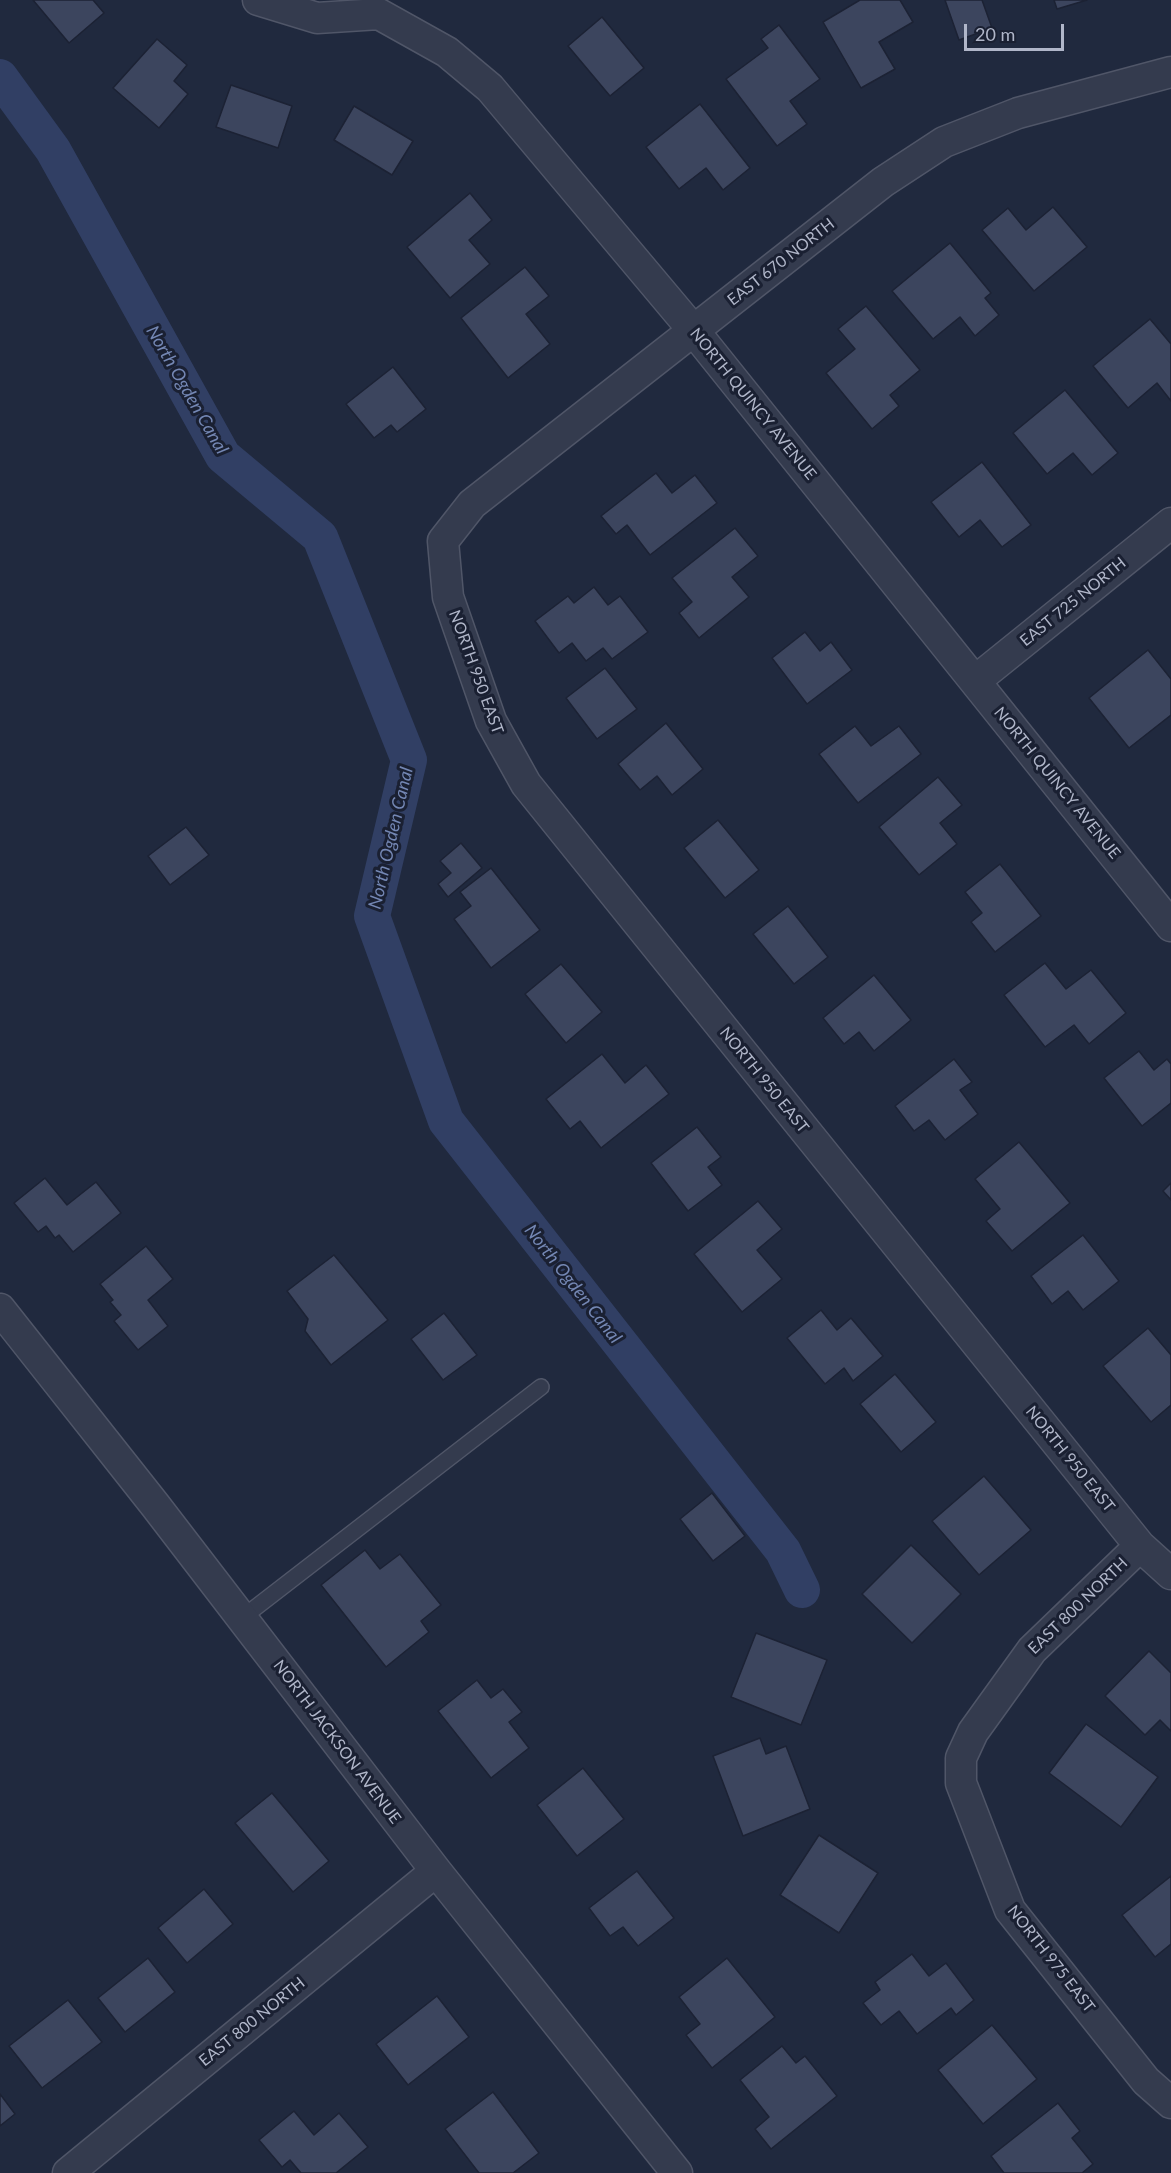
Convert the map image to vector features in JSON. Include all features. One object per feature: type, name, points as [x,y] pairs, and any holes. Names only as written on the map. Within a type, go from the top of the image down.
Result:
[{"type":"street","name":"NORTH QUINCY AVENUE","points":[[258,0],[317,18],[381,7],[447,52],[490,88],[694,331],[1171,926]]},
{"type":"street","name":"EAST 670 NORTH","points":[[443,541],[472,504],[883,182],[944,142],[1018,113],[1171,72]]},
{"type":"street","name":"EAST 725 NORTH","points":[[975,681],[1171,523]]},
{"type":"street","name":"NORTH 950 EAST","points":[[443,541],[448,597],[490,721],[526,784],[1140,1546],[1171,1574]]},
{"type":"street","name":"NORTH JACKSON AVENUE","points":[[0,1309],[436,1871],[677,2173]]},
{"type":"street","name":"EAST 800 NORTH","points":[[961,1758],[973,1732],[1032,1650],[1140,1546]]},
{"type":"street","name":"NORTH 975 EAST","points":[[961,1758],[961,1783],[1010,1911],[1146,2081],[1171,2103]]},
{"type":"street","name":"EAST 800 NORTH","points":[[68,2173],[436,1871]]},
{"type":"lane","points":[[242,1618],[541,1387]]},
{"type":"building","points":[[33,0],[93,0],[104,13],[69,43]]},
{"type":"building","points":[[860,0],[900,0],[913,22],[879,42],[895,69],[861,88],[823,22]]},
{"type":"building","points":[[945,0],[982,0],[992,28],[959,40]]},
{"type":"building","points":[[1054,0],[1087,0],[1057,9]]},
{"type":"building","points":[[602,17],[644,68],[610,96],[568,46]]},
{"type":"building","points":[[779,25],[820,79],[790,101],[807,124],[777,146],[726,79],[768,48],[761,39]]},
{"type":"building","points":[[157,39],[187,65],[174,81],[188,94],[159,128],[113,88]]},
{"type":"building","points":[[231,85],[292,106],[278,148],[216,127]]},
{"type":"building","points":[[700,104],[750,168],[723,190],[706,168],[679,189],[646,147]]},
{"type":"building","points":[[354,106],[413,141],[392,175],[334,140]]},
{"type":"building","points":[[470,193],[492,220],[469,240],[490,264],[450,298],[407,247]]},
{"type":"building","points":[[1053,207],[1087,247],[1034,291],[982,230],[1008,208],[1026,230]]},
{"type":"building","points":[[950,243],[991,293],[985,298],[999,315],[975,336],[960,317],[933,339],[892,291]]},
{"type":"building","points":[[525,267],[549,296],[526,314],[550,344],[508,378],[461,318]]},
{"type":"building","points":[[866,306],[920,370],[890,395],[899,406],[872,429],[826,373],[855,349],[838,329]]},
{"type":"building","points":[[1150,319],[1171,344],[1171,401],[1157,383],[1128,408],[1093,366]]},
{"type":"building","points":[[393,367],[426,409],[397,432],[391,425],[374,438],[346,404]]},
{"type":"building","points":[[1065,390],[1118,453],[1092,475],[1073,453],[1047,474],[1013,433]]},
{"type":"building","points":[[982,462],[1031,525],[1002,547],[980,520],[959,537],[931,502]]},
{"type":"building","points":[[656,473],[672,493],[695,475],[717,503],[650,555],[627,525],[616,534],[601,516]]},
{"type":"building","points":[[735,528],[758,556],[732,577],[749,597],[699,638],[679,613],[692,602],[672,578]]},
{"type":"building","points":[[594,587],[608,605],[620,596],[648,632],[612,659],[603,648],[586,661],[572,643],[559,653],[535,621],[568,596],[574,603]]},
{"type":"building","points":[[805,632],[820,651],[831,642],[852,670],[807,704],[772,658]]},
{"type":"building","points":[[1148,650],[1171,679],[1171,715],[1129,748],[1089,698]]},
{"type":"building","points":[[605,668],[637,709],[597,739],[566,698]]},
{"type":"building","points":[[666,723],[703,769],[672,795],[657,776],[640,790],[618,764]]},
{"type":"building","points":[[855,726],[871,746],[899,726],[921,754],[858,803],[819,754]]},
{"type":"building","points":[[938,777],[962,805],[940,823],[957,844],[919,875],[879,827]]},
{"type":"building","points":[[718,820],[759,870],[725,898],[684,848]]},
{"type":"building","points":[[186,827],[209,855],[170,885],[148,856]]},
{"type":"building","points":[[461,843],[482,868],[448,897],[438,884],[451,873],[440,861]]},
{"type":"building","points":[[1000,864],[1041,916],[995,952],[971,922],[982,913],[965,892]]},
{"type":"building","points":[[491,868],[540,930],[491,968],[454,919],[471,906],[460,892]]},
{"type":"building","points":[[788,906],[828,957],[794,984],[753,934]]},
{"type":"building","points":[[1045,963],[1066,989],[1091,970],[1126,1013],[1089,1044],[1074,1025],[1045,1047],[1004,995]]},
{"type":"building","points":[[561,964],[602,1012],[566,1043],[525,994]]},
{"type":"building","points":[[874,975],[911,1020],[874,1051],[859,1032],[844,1044],[823,1018]]},
{"type":"building","points":[[1139,1051],[1154,1070],[1167,1059],[1171,1064],[1171,1103],[1142,1126],[1104,1078]]},
{"type":"building","points":[[602,1054],[625,1083],[646,1065],[669,1094],[601,1148],[580,1121],[570,1129],[546,1099]]},
{"type":"building","points":[[954,1059],[972,1082],[960,1090],[978,1114],[945,1140],[929,1120],[914,1131],[895,1106]]},
{"type":"building","points":[[697,1127],[721,1157],[708,1167],[722,1185],[688,1211],[651,1163]]},
{"type":"building","points":[[1019,1142],[1070,1203],[1012,1251],[986,1221],[1000,1209],[975,1179]]},
{"type":"building","points":[[45,1178],[67,1205],[96,1182],[121,1213],[73,1252],[59,1235],[55,1238],[46,1226],[38,1232],[14,1203]]},
{"type":"building","points":[[1171,1183],[1171,1200],[1163,1191]]},
{"type":"building","points":[[758,1201],[782,1229],[757,1250],[782,1279],[742,1312],[694,1254]]},
{"type":"building","points":[[1083,1235],[1119,1281],[1083,1310],[1068,1291],[1052,1304],[1031,1276]]},
{"type":"building","points":[[146,1246],[173,1279],[148,1300],[168,1326],[138,1350],[114,1321],[121,1315],[110,1302],[113,1300],[100,1284]]},
{"type":"building","points":[[334,1255],[388,1320],[331,1365],[305,1331],[308,1319],[287,1291]]},
{"type":"building","points":[[821,1310],[837,1330],[851,1318],[883,1356],[853,1381],[844,1368],[825,1384],[787,1338]]},
{"type":"building","points":[[444,1313],[477,1355],[443,1380],[411,1339]]},
{"type":"building","points":[[1148,1328],[1171,1355],[1171,1405],[1151,1422],[1103,1366]]},
{"type":"building","points":[[895,1374],[936,1422],[901,1452],[860,1404]]},
{"type":"building","points":[[984,1476],[1031,1530],[979,1575],[932,1521]]},
{"type":"building","points":[[712,1493],[745,1536],[713,1561],[680,1519]]},
{"type":"building","points":[[911,1545],[961,1594],[912,1643],[862,1594]]},
{"type":"building","points":[[365,1550],[380,1569],[400,1554],[441,1605],[421,1621],[429,1632],[386,1667],[321,1585]]},
{"type":"building","points":[[756,1633],[827,1660],[801,1725],[731,1697]]},
{"type":"building","points":[[1149,1651],[1171,1673],[1171,1731],[1160,1720],[1145,1735],[1105,1696]]},
{"type":"building","points":[[477,1680],[491,1698],[503,1689],[522,1712],[509,1722],[529,1748],[491,1778],[438,1711]]},
{"type":"building","points":[[1086,1724],[1158,1777],[1121,1827],[1049,1773]]},
{"type":"building","points":[[760,1738],[766,1754],[786,1746],[810,1809],[743,1836],[713,1756]]},
{"type":"building","points":[[583,1768],[624,1819],[577,1856],[537,1805]]},
{"type":"building","points":[[272,1793],[329,1861],[293,1892],[235,1823]]},
{"type":"building","points":[[819,1835],[878,1873],[839,1933],[780,1895]]},
{"type":"building","points":[[637,1871],[674,1918],[638,1946],[623,1927],[610,1936],[589,1908]]},
{"type":"building","points":[[1171,1876],[1171,1944],[1155,1957],[1122,1915]]},
{"type":"building","points":[[204,1889],[233,1924],[187,1963],[158,1928]]},
{"type":"building","points":[[912,1954],[929,1976],[946,1963],[974,2000],[956,2015],[951,2008],[917,2034],[899,2011],[881,2025],[863,2003],[880,1990],[875,1982]]},
{"type":"building","points":[[148,1958],[175,1992],[125,2032],[98,1998]]},
{"type":"building","points":[[727,1958],[775,2017],[712,2068],[686,2035],[700,2024],[679,1997]]},
{"type":"building","points":[[437,1996],[469,2037],[408,2085],[376,2044]]},
{"type":"building","points":[[68,2000],[102,2042],[42,2088],[9,2046]]},
{"type":"building","points":[[992,2025],[1037,2079],[983,2124],[938,2070]]},
{"type":"building","points":[[782,2046],[796,2063],[805,2056],[837,2096],[771,2149],[755,2129],[769,2117],[740,2080]]},
{"type":"building","points":[[493,2092],[539,2153],[513,2173],[479,2173],[445,2129]]},
{"type":"building","points":[[0,2094],[15,2114],[0,2126]]},
{"type":"building","points":[[1058,2103],[1080,2131],[1072,2138],[1093,2164],[1082,2173],[1004,2173],[991,2156]]},
{"type":"building","points":[[294,2111],[314,2135],[339,2113],[368,2147],[336,2173],[301,2173],[290,2160],[282,2167],[259,2140]]},
{"type":"waterway","name":"North Ogden Canal","points":[[0,77],[53,150],[223,456],[320,537],[409,760],[372,916],[446,1121],[783,1551],[802,1590]]}]
